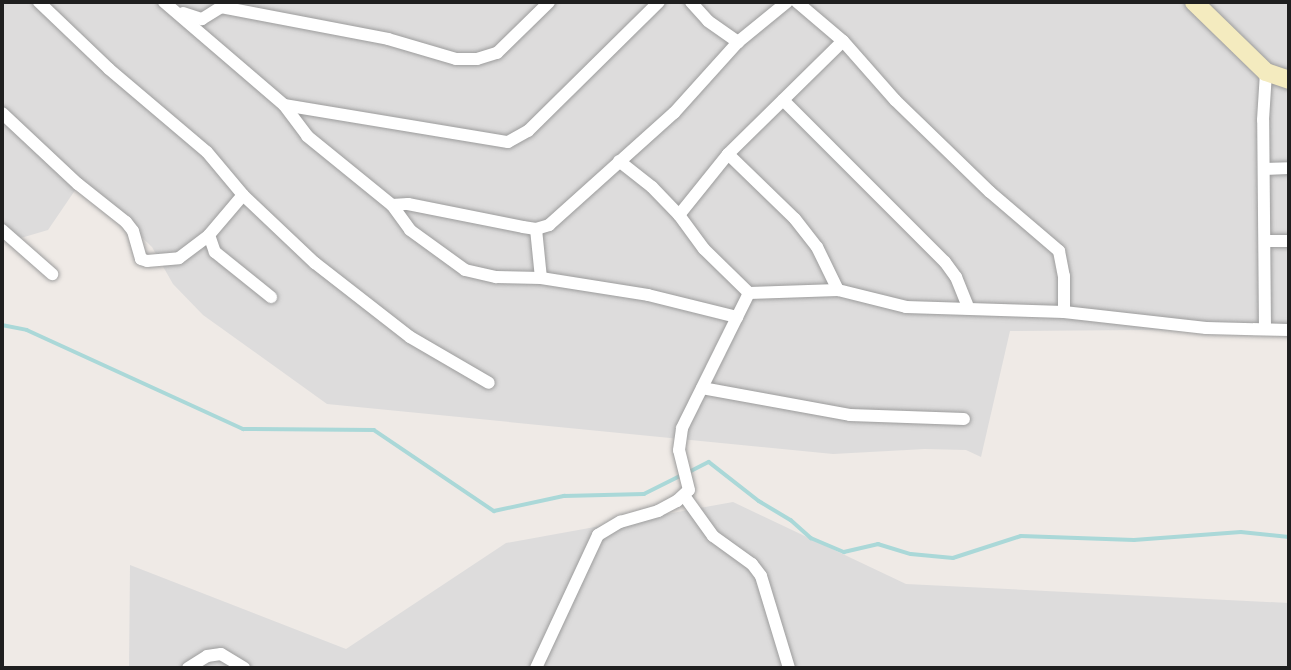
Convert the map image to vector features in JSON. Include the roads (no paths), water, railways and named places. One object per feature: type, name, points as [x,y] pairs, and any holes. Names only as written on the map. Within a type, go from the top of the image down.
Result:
[{"type":"main road","points":[[1200,4],[1266,72],[1289,80]]},
{"type":"street","points":[[39,2],[109,69],[207,152],[243,195],[315,263],[410,337],[489,383]]},
{"type":"street","points":[[164,2],[284,105],[307,136],[392,205],[410,230],[465,270],[496,277],[541,278],[648,295],[737,317]]},
{"type":"street","points":[[178,12],[202,19],[221,7],[388,39],[456,60],[477,59],[497,53],[549,2]]},
{"type":"street","points":[[284,105],[508,142],[528,131],[659,2]]},
{"type":"street","points":[[691,2],[708,21],[738,42]]},
{"type":"street","points":[[392,205],[408,204],[537,229],[562,215],[674,113],[738,42],[787,2]]},
{"type":"street","points":[[797,2],[843,41],[895,100],[981,183],[1059,251],[1064,276],[1064,312]]},
{"type":"street","points":[[678,215],[728,154],[843,41]]},
{"type":"street","points":[[1265,329],[1262,279],[1265,241],[1263,95],[1266,72]]},
{"type":"street","points":[[783,100],[944,262],[957,277],[968,307]]},
{"type":"street","points":[[2,113],[78,184],[126,222],[133,231],[141,259],[147,261],[179,258],[209,235],[243,195]]},
{"type":"street","points":[[728,154],[795,219],[817,247],[838,290]]},
{"type":"street","points":[[619,161],[678,215],[704,249],[749,293],[838,290],[906,307],[1064,312],[1206,328],[1289,330]]},
{"type":"street","points":[[1264,169],[1289,168]]},
{"type":"street","points":[[537,229],[541,278]]},
{"type":"street","points":[[2,230],[52,274]]},
{"type":"street","points":[[209,235],[215,252],[271,297]]},
{"type":"street","points":[[1265,241],[1289,241]]},
{"type":"street","points":[[536,668],[598,535],[620,522],[658,511],[685,497],[689,489],[679,440],[682,428],[749,293]]},
{"type":"street","points":[[702,388],[850,415],[964,419]]},
{"type":"street","points":[[685,497],[713,536],[752,564],[761,576],[789,668]]},
{"type":"street","points":[[188,668],[213,655],[221,654],[235,666]]},
{"type":"waterway","points":[[2,325],[27,330],[243,429],[374,430],[494,511],[564,496],[644,494],[682,475]]},
{"type":"waterway","points":[[689,472],[709,462],[759,501],[791,520],[811,538],[844,552],[878,544],[911,554],[953,558],[1021,536],[1134,540],[1241,532],[1289,537]]}]
